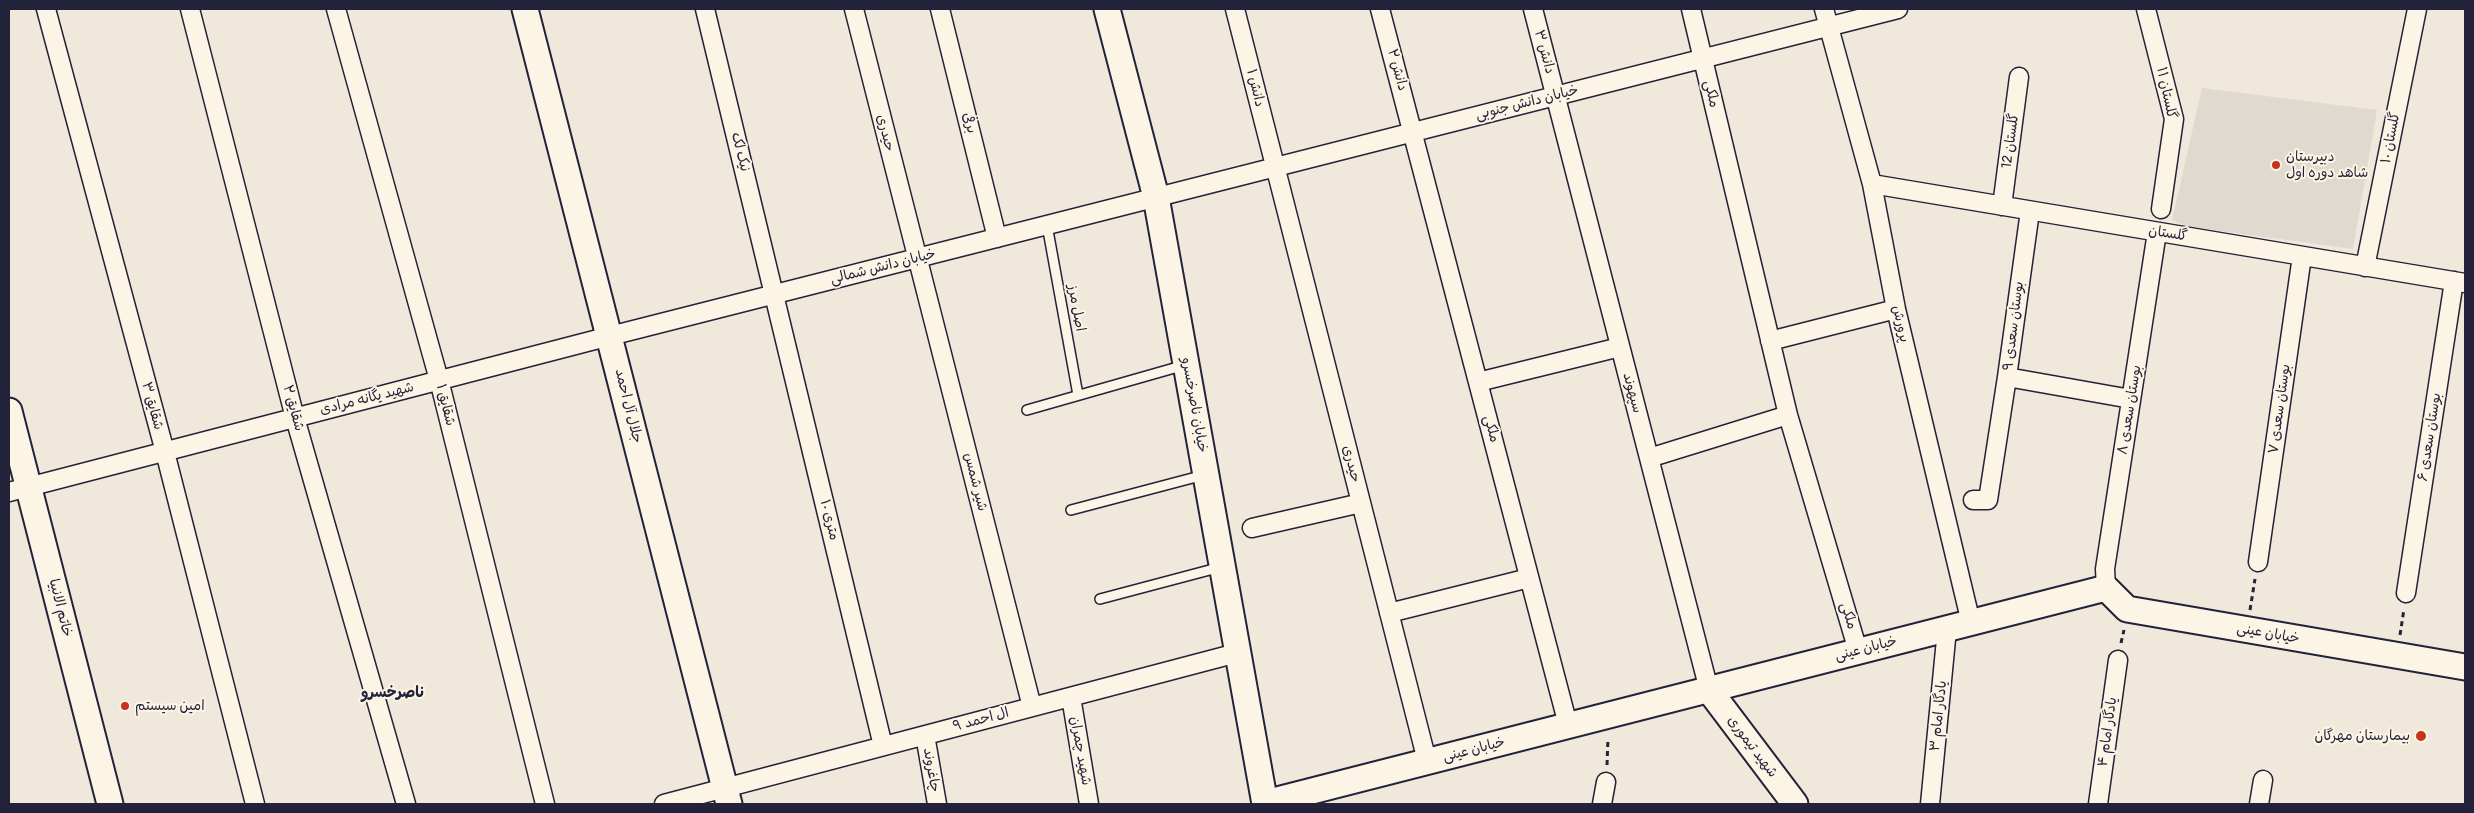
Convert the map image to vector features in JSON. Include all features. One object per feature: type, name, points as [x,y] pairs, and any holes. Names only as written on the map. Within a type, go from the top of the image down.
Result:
[{"type":"street","name":"شقایق ۳","points":[[46,9],[255,804]]},
{"type":"street","name":"شقایق ۲","points":[[190,9],[295,418],[406,804]]},
{"type":"street","name":"شقایق ۱","points":[[336,9],[439,380],[545,804]]},
{"type":"street","name":"جلال آل احمد","points":[[525,9],[727,796]]},
{"type":"street","name":"نیک لک","points":[[705,9],[774,294]]},
{"type":"street","name":"حیدری","points":[[854,9],[917,258]]},
{"type":"street","name":"برفی","points":[[940,9],[997,238]]},
{"type":"street","name":"خیابان ناصرخسرو","points":[[1107,9],[1156,197],[1237,653],[1270,803]]},
{"type":"street","name":"دانش ۱","points":[[1235,9],[1275,167]]},
{"type":"street","name":"دانش ۲","points":[[1380,9],[1413,132]]},
{"type":"street","name":"دانش ۳","points":[[1533,9],[1555,96]]},
{"type":"street","name":"ملکی","points":[[1691,9],[1788,415],[1858,652]]},
{"type":"street","name":"پرورش","points":[[1824,9],[1872,184],[1896,309],[1971,623]]},
{"type":"street","name":"خیابان دانش جنوبی","points":[[1156,197],[1898,9]]},
{"type":"street","name":"گلستان ۱۱","points":[[2146,9],[2174,119],[2161,209]]},
{"type":"street","name":"گلستان ۱۰","points":[[2365,267],[2417,9]]},
{"type":"street","name":"گلستان 12","points":[[2002,206],[2019,77]]},
{"type":"street","name":"سپهوند","points":[[1555,96],[1709,690]]},
{"type":"street","name":"ملکی","points":[[1413,132],[1568,725]]},
{"type":"street","name":"حیدری","points":[[1275,167],[1427,761]]},
{"type":"street","name":"گلستان","points":[[1872,184],[2460,282]]},
{"type":"street","name":"خیابان دانش شمالی","points":[[610,336],[1156,197]]},
{"type":"street","name":"بوستان سعدی ۹","points":[[2030,210],[2006,377],[2131,399]]},
{"type":"street","name":"بوستان سعدی ۸","points":[[2106,588],[2106,569],[2158,232]]},
{"type":"street","name":"بوستان سعدی ۷","points":[[2258,562],[2302,256]]},
{"type":"street","name":"شیر شمس","points":[[917,258],[1032,707]]},
{"type":"street","name":"بوستان سعدی ۶","points":[[2406,593],[2460,282]]},
{"type":"street","name":"۱۰ متری","points":[[774,294],[883,746]]},
{"type":"street","points":[[1770,341],[1896,309]]},
{"type":"street","name":"شهید یگانه مرادی","points":[[19,489],[610,336]]},
{"type":"street","points":[[1478,382],[1620,347]]},
{"type":"street","points":[[1973,500],[1988,500],[2006,377]]},
{"type":"street","name":"خاتم الانبیا","points":[[9,411],[19,489],[110,804]]},
{"type":"street","points":[[1649,458],[1788,415]]},
{"type":"street","points":[[1252,528],[1361,504]]},
{"type":"street","points":[[1389,613],[1530,578]]},
{"type":"street","points":[[2106,588],[2128,609]]},
{"type":"street","name":"خیابان عینی","points":[[1270,803],[1427,761],[2106,588]]},
{"type":"street","name":"خیابان عینی","points":[[2128,609],[2465,667]]},
{"type":"street","name":"یادگار امام ۳","points":[[1930,804],[1947,628]]},
{"type":"street","name":"ال احمد ۹","points":[[664,804],[727,796],[883,746],[1237,653]]},
{"type":"street","name":"یادگار امام ۴","points":[[2098,804],[2118,660]]},
{"type":"street","name":"شهید تیموری","points":[[1709,690],[1795,804]]},
{"type":"street","name":"شهید چمران","points":[[1071,697],[1089,804]]},
{"type":"street","name":"چاغروند","points":[[925,735],[937,804]]},
{"type":"street","points":[[2259,804],[2263,780]]},
{"type":"street","points":[[1602,804],[1606,782]]},
{"type":"lane","name":"اصل مرز","points":[[1047,225],[1078,395]]},
{"type":"lane","points":[[1026,410],[1186,364]]},
{"type":"lane","points":[[1071,510],[1206,474]]},
{"type":"lane","points":[[1100,599],[1223,566]]},
{"type":"path","points":[[2246,630],[2258,562]]},
{"type":"path","points":[[2397,656],[2406,593]]},
{"type":"path","points":[[2118,660],[2128,609]]},
{"type":"path","points":[[1606,782],[1608,715]]},
{"type":"shaded area","name":"دبیرستان شاهد دوره اول","points":[[2202,88],[2377,110],[2353,249],[2185,226],[2172,220]]},
{"type":"place","name":"دبیرستان شاهد دوره اول","points":[[2276,165]]},
{"type":"place","name":"امین سیستم","points":[[125,706]]},
{"type":"place","name":"بیمارستان مهرگان","points":[[2421,736]]},
{"type":"district","name":"ناصرخسرو","points":[[393,693]]}]
